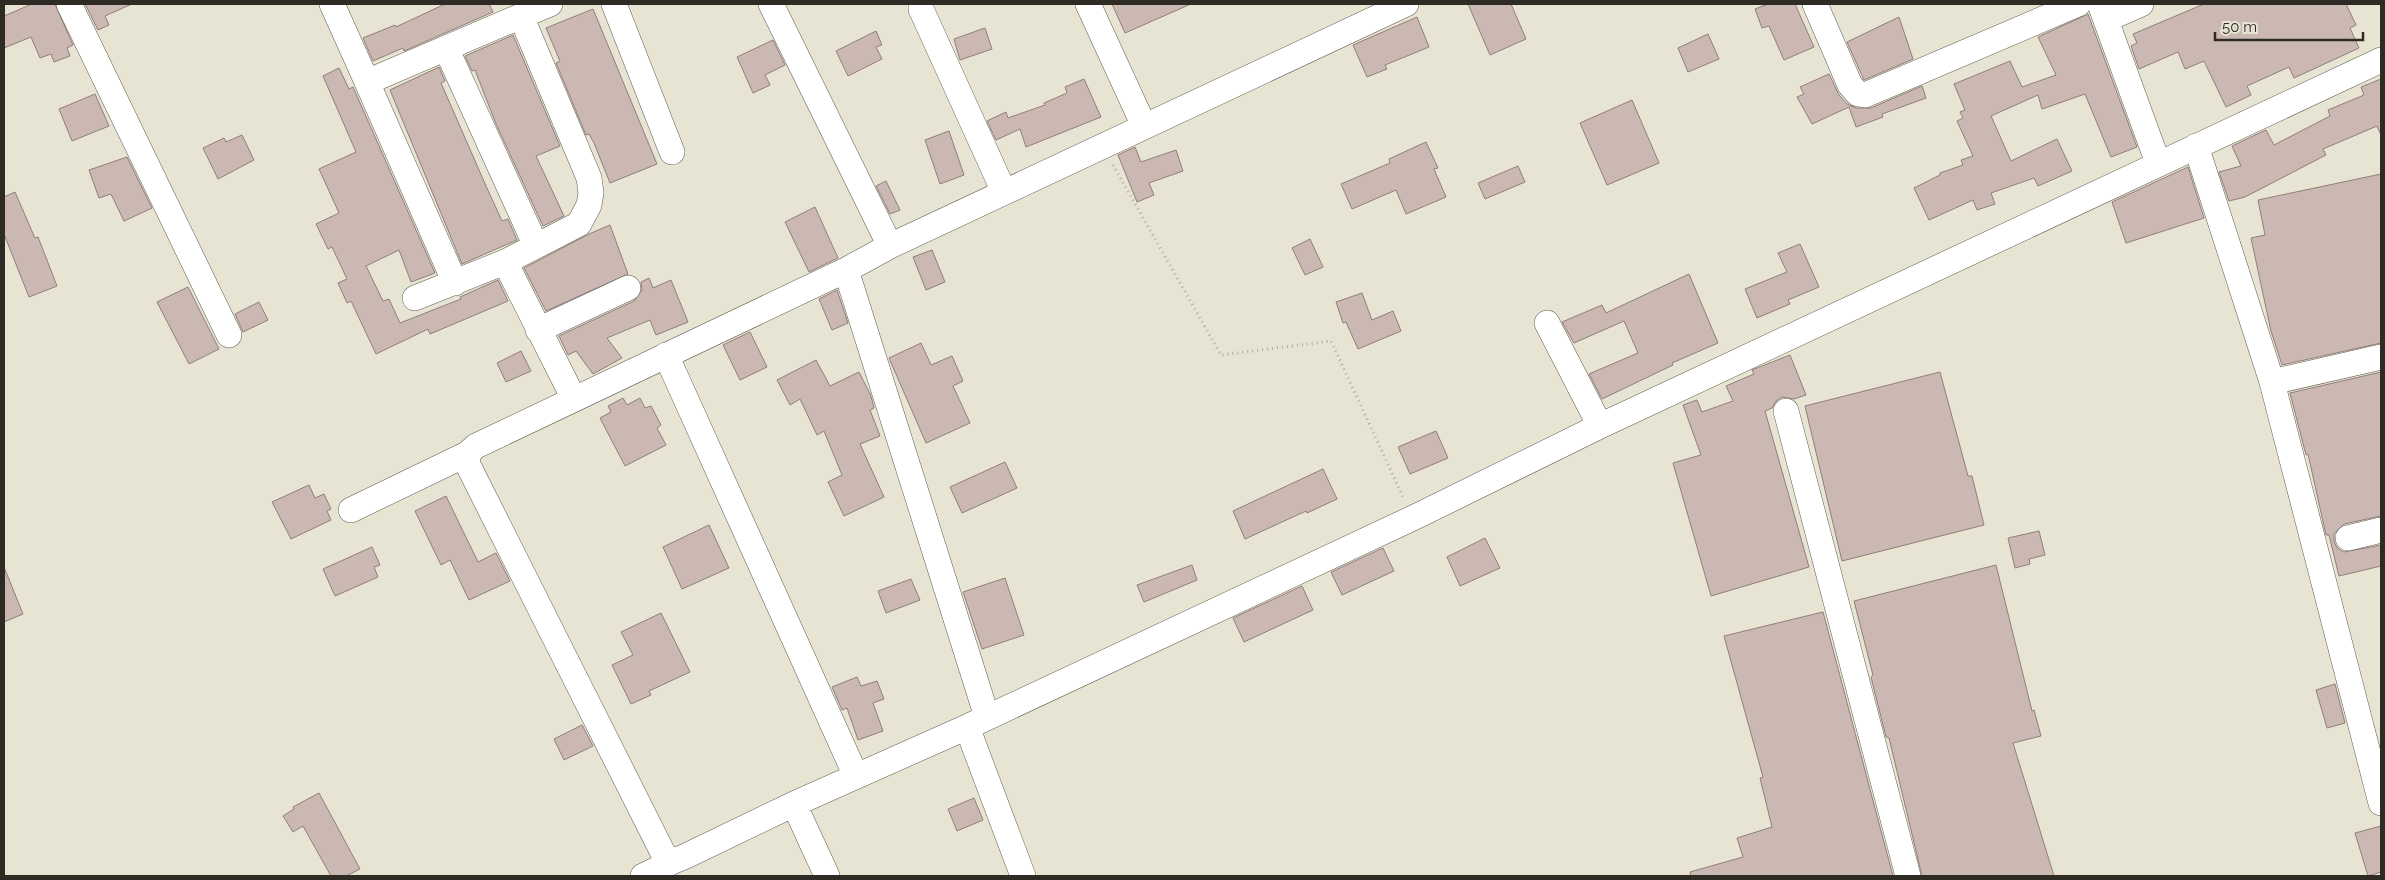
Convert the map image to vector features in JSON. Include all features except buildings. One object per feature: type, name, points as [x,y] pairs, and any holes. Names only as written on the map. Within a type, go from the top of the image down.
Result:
[{"type":"street","points":[[69,4],[229,335]]},
{"type":"street","points":[[332,4],[455,283]]},
{"type":"street","points":[[367,82],[550,4]]},
{"type":"street","points":[[614,4],[672,152]]},
{"type":"street","points":[[771,4],[890,246]]},
{"type":"street","points":[[1088,4],[1144,126]]},
{"type":"street","points":[[351,510],[467,454],[476,446],[846,270],[890,246],[1101,145],[1406,4]]},
{"type":"street","points":[[1815,4],[1850,86],[1858,94],[1864,95],[2078,4]]},
{"type":"street","points":[[2141,4],[2104,11],[2158,163]]},
{"type":"street","points":[[921,9],[1004,192]]},
{"type":"street","points":[[415,298],[505,262],[579,224],[586,214],[591,193],[589,178],[521,16]]},
{"type":"street","points":[[446,48],[536,246]]},
{"type":"street","points":[[643,876],[794,804],[977,722],[1413,518],[1600,426],[2381,60]]},
{"type":"street","points":[[2196,146],[2272,382],[2381,802]]},
{"type":"street","points":[[505,262],[574,399]]},
{"type":"street","points":[[846,270],[1023,876]]},
{"type":"street","points":[[538,330],[628,288]]},
{"type":"street","points":[[1547,323],[1600,426]]},
{"type":"street","points":[[666,355],[856,776]]},
{"type":"street","points":[[2272,382],[2381,358]]},
{"type":"street","points":[[1786,411],[1908,876]]},
{"type":"street","points":[[467,454],[468,465],[665,858],[674,861]]},
{"type":"street","points":[[2348,538],[2381,530]]},
{"type":"street","points":[[794,804],[828,876]]},
{"type":"path","points":[[1101,145],[1221,355],[1331,341],[1413,518]]}]
